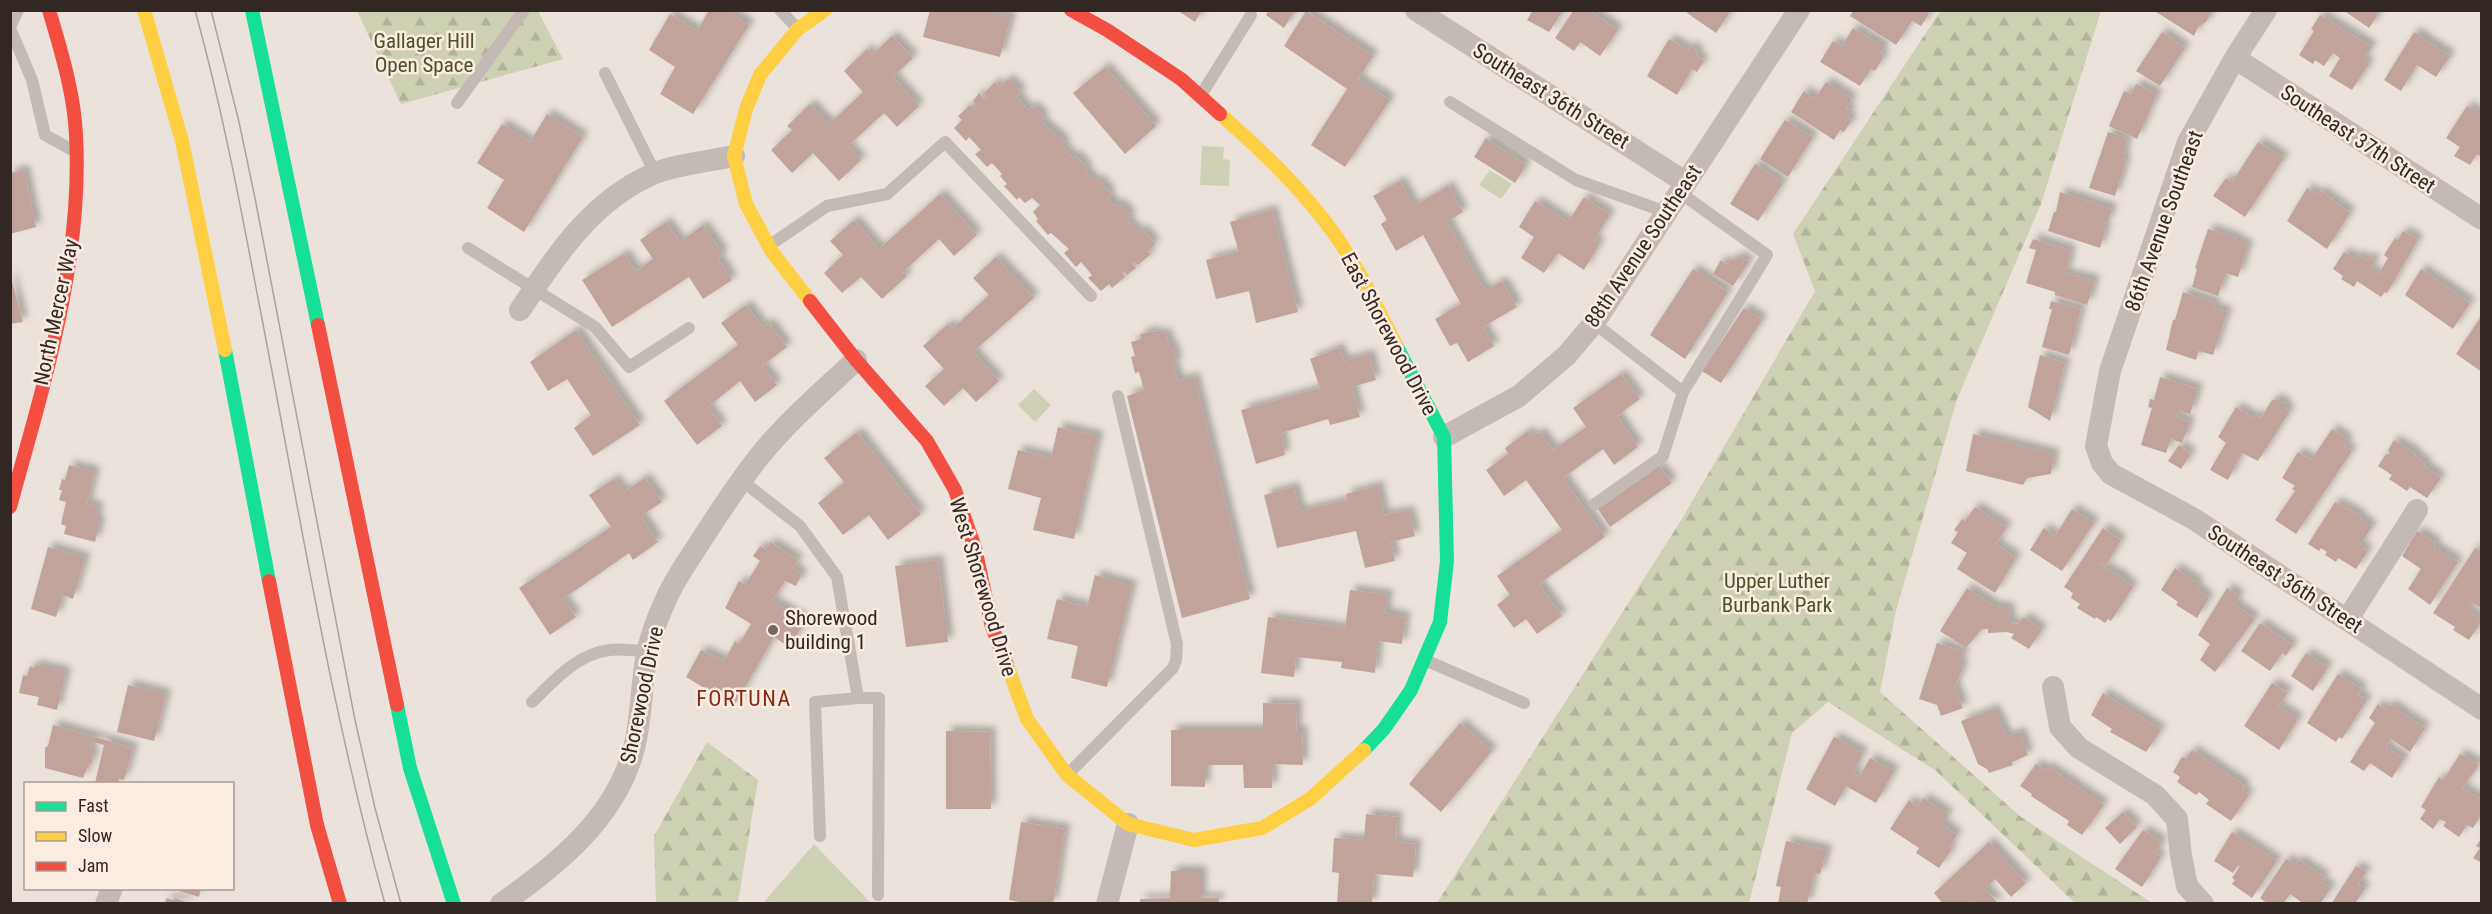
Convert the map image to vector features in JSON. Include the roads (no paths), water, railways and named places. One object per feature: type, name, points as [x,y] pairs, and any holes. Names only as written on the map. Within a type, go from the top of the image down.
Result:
[{"type":"main road","name":"North Mercer Way","points":[[10,507],[70,267],[76,199],[77,153],[72,94],[61,41],[49,10]]},
{"type":"main road","points":[[144,10],[182,141],[210,269],[297,733],[317,825],[340,903]]},
{"type":"main road","points":[[252,10],[410,768],[440,866],[454,903]]},
{"type":"main road","points":[[798,29],[825,10]]},
{"type":"main road","name":"East Shorewood Drive","points":[[1071,10],[1107,30],[1181,78],[1258,148],[1315,210],[1352,260],[1444,436],[1447,561],[1440,622],[1411,690],[1384,729],[1357,758]]},
{"type":"main road","name":"West Shorewood Drive","points":[[798,29],[760,75],[746,109],[734,156],[746,204],[769,246],[808,300],[856,360],[927,441],[955,490],[975,548],[992,627],[1026,719],[1067,775],[1128,824],[1194,840],[1262,828],[1310,799],[1357,758]]},
{"type":"street","name":"Southeast 36th Street","points":[[1416,10],[1682,187]]},
{"type":"street","name":"88th Avenue Southeast","points":[[1444,436],[1520,396],[1567,356],[1594,323],[1799,10]]},
{"type":"street","name":"86th Avenue Southeast","points":[[2096,446],[2110,371],[2188,142],[2235,58],[2266,10]]},
{"type":"street","name":"Southeast 37th Street","points":[[2235,58],[2481,219]]},
{"type":"street","points":[[520,309],[563,246],[599,207],[655,172],[734,156]]},
{"type":"street","name":"Shorewood Drive","points":[[501,903],[544,874],[570,851],[594,824],[610,801],[626,773],[634,747],[647,651],[667,596],[741,480],[763,452],[795,417],[856,360]]},
{"type":"street","name":"Southeast 36th Street","points":[[2096,446],[2102,463],[2111,474],[2194,519],[2481,709]]},
{"type":"street","points":[[2347,620],[2417,510]]},
{"type":"street","points":[[2053,687],[2060,727],[2079,748],[2155,795],[2177,819],[2187,886],[2203,903]]},
{"type":"street","points":[[1107,903],[1128,824]]},
{"type":"lane","points":[[18,10],[10,28],[32,80],[45,135],[77,153]]},
{"type":"lane","points":[[457,103],[524,10]]},
{"type":"lane","points":[[780,10],[798,29]]},
{"type":"lane","points":[[1200,96],[1251,15]]},
{"type":"lane","points":[[604,73],[655,172]]},
{"type":"lane","points":[[1450,102],[1576,180],[1666,212]]},
{"type":"lane","points":[[769,246],[827,206],[887,194],[945,142],[1090,296]]},
{"type":"lane","name":"Southeast 36th Street","points":[[1682,187],[1767,255],[1683,392]]},
{"type":"lane","points":[[468,248],[595,327],[628,367],[689,328]]},
{"type":"lane","points":[[1594,323],[1683,392],[1663,456],[1595,504]]},
{"type":"lane","points":[[1067,775],[1173,668],[1176,660],[1177,644],[1118,396]]},
{"type":"lane","points":[[741,480],[800,526],[837,577],[858,698]]},
{"type":"lane","points":[[532,702],[580,660],[609,650],[647,651]]},
{"type":"lane","points":[[1424,659],[1524,702]]},
{"type":"lane","points":[[820,836],[815,702],[879,698],[878,895]]},
{"type":"tram line","points":[[195,10],[236,186],[330,676],[385,904]]},
{"type":"tram line","points":[[211,10],[255,198],[355,720],[375,808],[401,904]]},
{"type":"place","name":"Shorewood building 1","points":[[773,630]]},
{"type":"district","name":"FORTUNA","points":[[744,698]]},
{"type":"park label","name":"Gallager Hill Open Space","points":[[424,53]]},
{"type":"park label","name":"Upper Luther Burbank Park","points":[[1777,593]]}]
